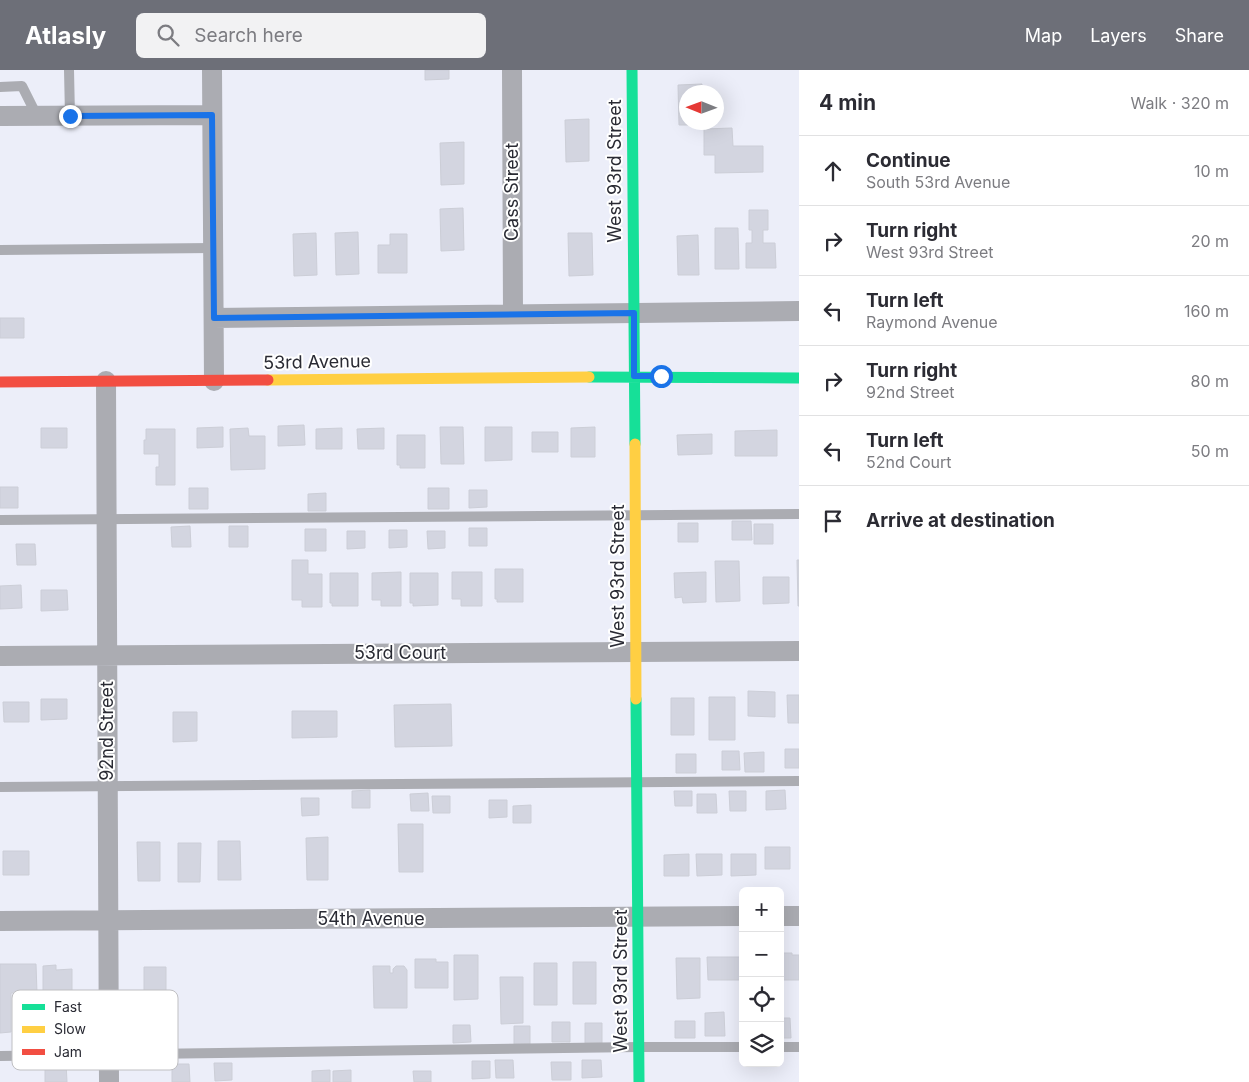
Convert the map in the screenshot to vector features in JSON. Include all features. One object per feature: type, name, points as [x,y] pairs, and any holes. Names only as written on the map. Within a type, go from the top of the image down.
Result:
[{"type":"main road","name":"West 93rd Street","points":[[632,70],[639,1082]]},
{"type":"main road","name":"53rd Avenue","points":[[0,382],[634,376],[799,378]]},
{"type":"street","points":[[212,70],[214,381]]},
{"type":"street","name":"Cass Street","points":[[512,70],[513,314]]},
{"type":"street","points":[[0,116],[212,115]]},
{"type":"street","points":[[214,318],[799,311]]},
{"type":"street","name":"92nd Street","points":[[106,381],[109,990]]},
{"type":"street","name":"53rd Court","points":[[0,656],[799,651]]},
{"type":"street","name":"54th Avenue","points":[[0,921],[739,916]]},
{"type":"street","points":[[784,916],[799,916]]},
{"type":"lane","points":[[69,70],[70,116]]},
{"type":"lane","points":[[0,87],[22,86],[37,116]]},
{"type":"lane","points":[[0,250],[213,248]]},
{"type":"lane","points":[[0,520],[799,514]]},
{"type":"lane","points":[[0,787],[799,781]]},
{"type":"lane","points":[[178,1054],[739,1047]]},
{"type":"lane","points":[[784,1047],[799,1047]]},
{"type":"building","points":[[425,70],[449,70],[449,79],[425,80]]},
{"type":"building","points":[[702,84],[679,85],[679,125],[678,85]]},
{"type":"building","points":[[589,119],[589,161],[566,162],[565,120]]},
{"type":"building","points":[[724,128],[732,128],[733,146],[763,146],[763,172],[715,173],[715,155],[704,155],[704,130],[724,130]]},
{"type":"building","points":[[464,142],[464,184],[441,185],[440,143]]},
{"type":"building","points":[[463,208],[464,250],[441,251],[440,209]]},
{"type":"building","points":[[749,210],[768,210],[768,230],[763,230],[763,243],[775,243],[776,268],[746,268],[746,243],[752,243],[752,230],[749,230]]},
{"type":"building","points":[[715,228],[738,228],[739,269],[715,269]]},
{"type":"building","points":[[358,232],[359,274],[336,275],[335,233]]},
{"type":"building","points":[[316,233],[317,275],[294,276],[293,234]]},
{"type":"building","points":[[568,233],[592,233],[593,275],[569,276]]},
{"type":"building","points":[[390,234],[407,234],[407,273],[378,273],[378,245],[390,245]]},
{"type":"building","points":[[698,235],[699,275],[678,275],[677,236]]},
{"type":"building","points":[[0,318],[24,318],[24,338],[0,338]]},
{"type":"building","points":[[304,425],[305,445],[278,446],[278,426]]},
{"type":"building","points":[[223,427],[223,447],[197,448],[197,428]]},
{"type":"building","points":[[440,427],[463,427],[464,464],[441,464]]},
{"type":"building","points":[[485,427],[512,427],[512,460],[485,461]]},
{"type":"building","points":[[595,427],[595,457],[571,457],[571,428]]},
{"type":"building","points":[[41,428],[67,428],[67,448],[41,448]]},
{"type":"building","points":[[248,428],[249,436],[265,436],[265,469],[231,470],[230,429]]},
{"type":"building","points":[[342,428],[342,449],[316,449],[316,429]]},
{"type":"building","points":[[384,428],[384,449],[358,449],[357,429]]},
{"type":"building","points":[[146,429],[175,429],[175,485],[156,485],[156,467],[159,467],[159,454],[144,454]]},
{"type":"building","points":[[777,430],[777,456],[735,456],[735,431]]},
{"type":"building","points":[[532,432],[558,432],[558,452],[532,452]]},
{"type":"building","points":[[712,434],[712,454],[678,455],[677,435]]},
{"type":"building","points":[[397,435],[425,435],[425,468],[400,468],[400,465],[397,465]]},
{"type":"building","points":[[0,487],[18,487],[18,508],[0,508]]},
{"type":"building","points":[[189,488],[208,488],[208,509],[189,509]]},
{"type":"building","points":[[428,488],[449,488],[449,509],[428,509]]},
{"type":"building","points":[[469,490],[487,490],[487,507],[469,508]]},
{"type":"building","points":[[326,493],[326,511],[308,511],[308,494]]},
{"type":"building","points":[[732,521],[751,521],[752,540],[732,540]]},
{"type":"building","points":[[678,523],[698,523],[698,542],[678,542]]},
{"type":"building","points":[[754,524],[773,524],[773,544],[754,544]]},
{"type":"building","points":[[190,526],[191,547],[172,547],[171,527]]},
{"type":"building","points":[[229,526],[248,526],[248,547],[229,547]]},
{"type":"building","points":[[469,528],[487,528],[487,546],[469,546]]},
{"type":"building","points":[[305,529],[326,529],[326,551],[305,551]]},
{"type":"building","points":[[389,530],[407,530],[407,547],[389,548]]},
{"type":"building","points":[[347,531],[365,531],[365,548],[347,549]]},
{"type":"building","points":[[427,531],[445,531],[445,548],[428,549]]},
{"type":"building","points":[[16,544],[35,544],[36,565],[17,565]]},
{"type":"building","points":[[292,560],[308,560],[308,574],[322,574],[322,607],[302,607],[302,600],[292,600]]},
{"type":"building","points":[[797,560],[799,560],[799,606],[798,606]]},
{"type":"building","points":[[715,561],[739,561],[740,601],[716,602]]},
{"type":"building","points":[[495,569],[523,569],[523,602],[497,602],[497,599],[495,599]]},
{"type":"building","points":[[401,572],[401,606],[381,606],[381,600],[372,600],[372,573]]},
{"type":"building","points":[[452,572],[482,572],[482,606],[461,606],[461,599],[452,599]]},
{"type":"building","points":[[706,572],[706,602],[683,603],[682,597],[675,598],[674,573]]},
{"type":"building","points":[[330,573],[358,573],[358,606],[332,606],[332,603],[330,603]]},
{"type":"building","points":[[410,573],[438,573],[438,605],[413,606],[413,603],[410,603]]},
{"type":"building","points":[[763,577],[789,577],[789,603],[763,604]]},
{"type":"building","points":[[21,585],[22,608],[0,609],[0,586]]},
{"type":"building","points":[[41,590],[67,590],[68,610],[41,611]]},
{"type":"building","points":[[748,691],[775,692],[775,717],[748,716]]},
{"type":"building","points":[[787,695],[799,695],[799,723],[788,723]]},
{"type":"building","points":[[709,697],[735,697],[735,740],[709,740]]},
{"type":"building","points":[[671,698],[694,698],[694,735],[671,735]]},
{"type":"building","points":[[41,699],[67,699],[67,719],[41,720]]},
{"type":"building","points":[[3,702],[29,702],[29,722],[4,722]]},
{"type":"building","points":[[451,704],[452,746],[395,747],[394,705]]},
{"type":"building","points":[[292,711],[337,711],[337,737],[292,738]]},
{"type":"building","points":[[173,712],[197,712],[197,741],[173,742]]},
{"type":"building","points":[[785,749],[799,749],[799,768],[785,768]]},
{"type":"building","points":[[722,751],[739,751],[740,770],[722,770]]},
{"type":"building","points":[[764,752],[764,772],[745,772],[744,753]]},
{"type":"building","points":[[676,754],[696,754],[696,773],[676,773]]},
{"type":"building","points":[[370,790],[370,808],[352,808],[352,791]]},
{"type":"building","points":[[785,790],[786,809],[766,810],[766,791]]},
{"type":"building","points":[[674,791],[692,791],[692,806],[675,806]]},
{"type":"building","points":[[729,791],[746,791],[746,811],[730,811]]},
{"type":"building","points":[[428,793],[429,811],[411,811],[410,794]]},
{"type":"building","points":[[697,794],[716,794],[717,813],[697,813]]},
{"type":"building","points":[[432,796],[450,796],[450,813],[433,813]]},
{"type":"building","points":[[301,798],[319,798],[319,815],[302,816]]},
{"type":"building","points":[[489,800],[507,800],[507,817],[489,818]]},
{"type":"building","points":[[531,805],[531,823],[513,823],[513,806]]},
{"type":"building","points":[[398,824],[423,824],[423,872],[399,872]]},
{"type":"building","points":[[328,837],[328,880],[307,880],[306,838]]},
{"type":"building","points":[[218,841],[240,841],[241,880],[218,880]]},
{"type":"building","points":[[137,842],[160,842],[160,881],[138,881]]},
{"type":"building","points":[[178,843],[201,843],[200,882],[178,882]]},
{"type":"building","points":[[765,847],[790,847],[790,869],[765,869]]},
{"type":"building","points":[[3,851],[29,851],[29,875],[3,875]]},
{"type":"building","points":[[689,854],[689,876],[664,876],[664,855]]},
{"type":"building","points":[[696,854],[722,854],[722,875],[697,876]]},
{"type":"building","points":[[731,854],[756,854],[756,875],[731,876]]},
{"type":"building","points":[[784,953],[799,955],[799,980],[784,980]]},
{"type":"building","points":[[454,955],[478,955],[478,999],[454,1000]]},
{"type":"building","points":[[707,957],[739,957],[739,980],[708,980]]},
{"type":"building","points":[[676,958],[700,958],[700,998],[677,999]]},
{"type":"building","points":[[415,959],[436,959],[436,962],[448,962],[448,988],[415,988]]},
{"type":"building","points":[[573,962],[596,962],[596,1004],[573,1004]]},
{"type":"building","points":[[534,963],[557,963],[557,1005],[534,1005]]},
{"type":"building","points":[[0,964],[36,964],[37,990],[12,990],[11,1032],[0,1033]]},
{"type":"building","points":[[56,965],[56,970],[72,969],[72,990],[43,990],[43,966]]},
{"type":"building","points":[[373,966],[390,966],[390,973],[393,973],[393,969],[396,966],[404,966],[407,970],[407,1008],[374,1008]]},
{"type":"building","points":[[144,967],[166,967],[166,990],[144,990]]},
{"type":"building","points":[[500,977],[523,977],[523,1023],[501,1024]]},
{"type":"building","points":[[724,1012],[725,1036],[705,1036],[705,1013]]},
{"type":"building","points":[[784,1018],[790,1018],[791,1038],[784,1038]]},
{"type":"building","points":[[675,1021],[695,1021],[695,1038],[675,1038]]},
{"type":"building","points":[[552,1022],[570,1022],[570,1042],[552,1042]]},
{"type":"building","points":[[585,1023],[602,1023],[602,1043],[585,1043]]},
{"type":"building","points":[[453,1025],[470,1025],[471,1042],[453,1043]]},
{"type":"building","points":[[514,1026],[530,1026],[530,1044],[514,1044]]},
{"type":"building","points":[[495,1060],[513,1060],[514,1078],[496,1078]]},
{"type":"building","points":[[582,1060],[601,1060],[602,1077],[582,1078]]},
{"type":"building","points":[[472,1061],[490,1061],[490,1078],[472,1079]]},
{"type":"building","points":[[551,1062],[571,1062],[571,1080],[552,1080]]},
{"type":"building","points":[[214,1063],[232,1063],[232,1080],[215,1081]]},
{"type":"building","points":[[178,1064],[189,1064],[190,1082],[172,1082],[172,1070],[178,1070]]},
{"type":"building","points":[[45,1070],[66,1070],[67,1082],[45,1082]]},
{"type":"building","points":[[330,1070],[330,1082],[312,1082],[312,1071]]},
{"type":"building","points":[[351,1070],[351,1082],[333,1082],[333,1071]]},
{"type":"building","points":[[413,1071],[431,1071],[431,1082],[414,1082]]},
{"type":"traffic: fast","points":[[632,70],[635,444]]},
{"type":"traffic: fast","points":[[589,377],[799,378]]},
{"type":"traffic: fast","points":[[636,699],[639,1082]]},
{"type":"traffic: slow","points":[[268,380],[589,377]]},
{"type":"traffic: slow","points":[[635,444],[636,699]]},
{"type":"traffic: jam","points":[[0,382],[268,380]]},
{"type":"route","points":[[70,116],[212,115],[214,318],[634,313],[634,376],[661,376]]}]
